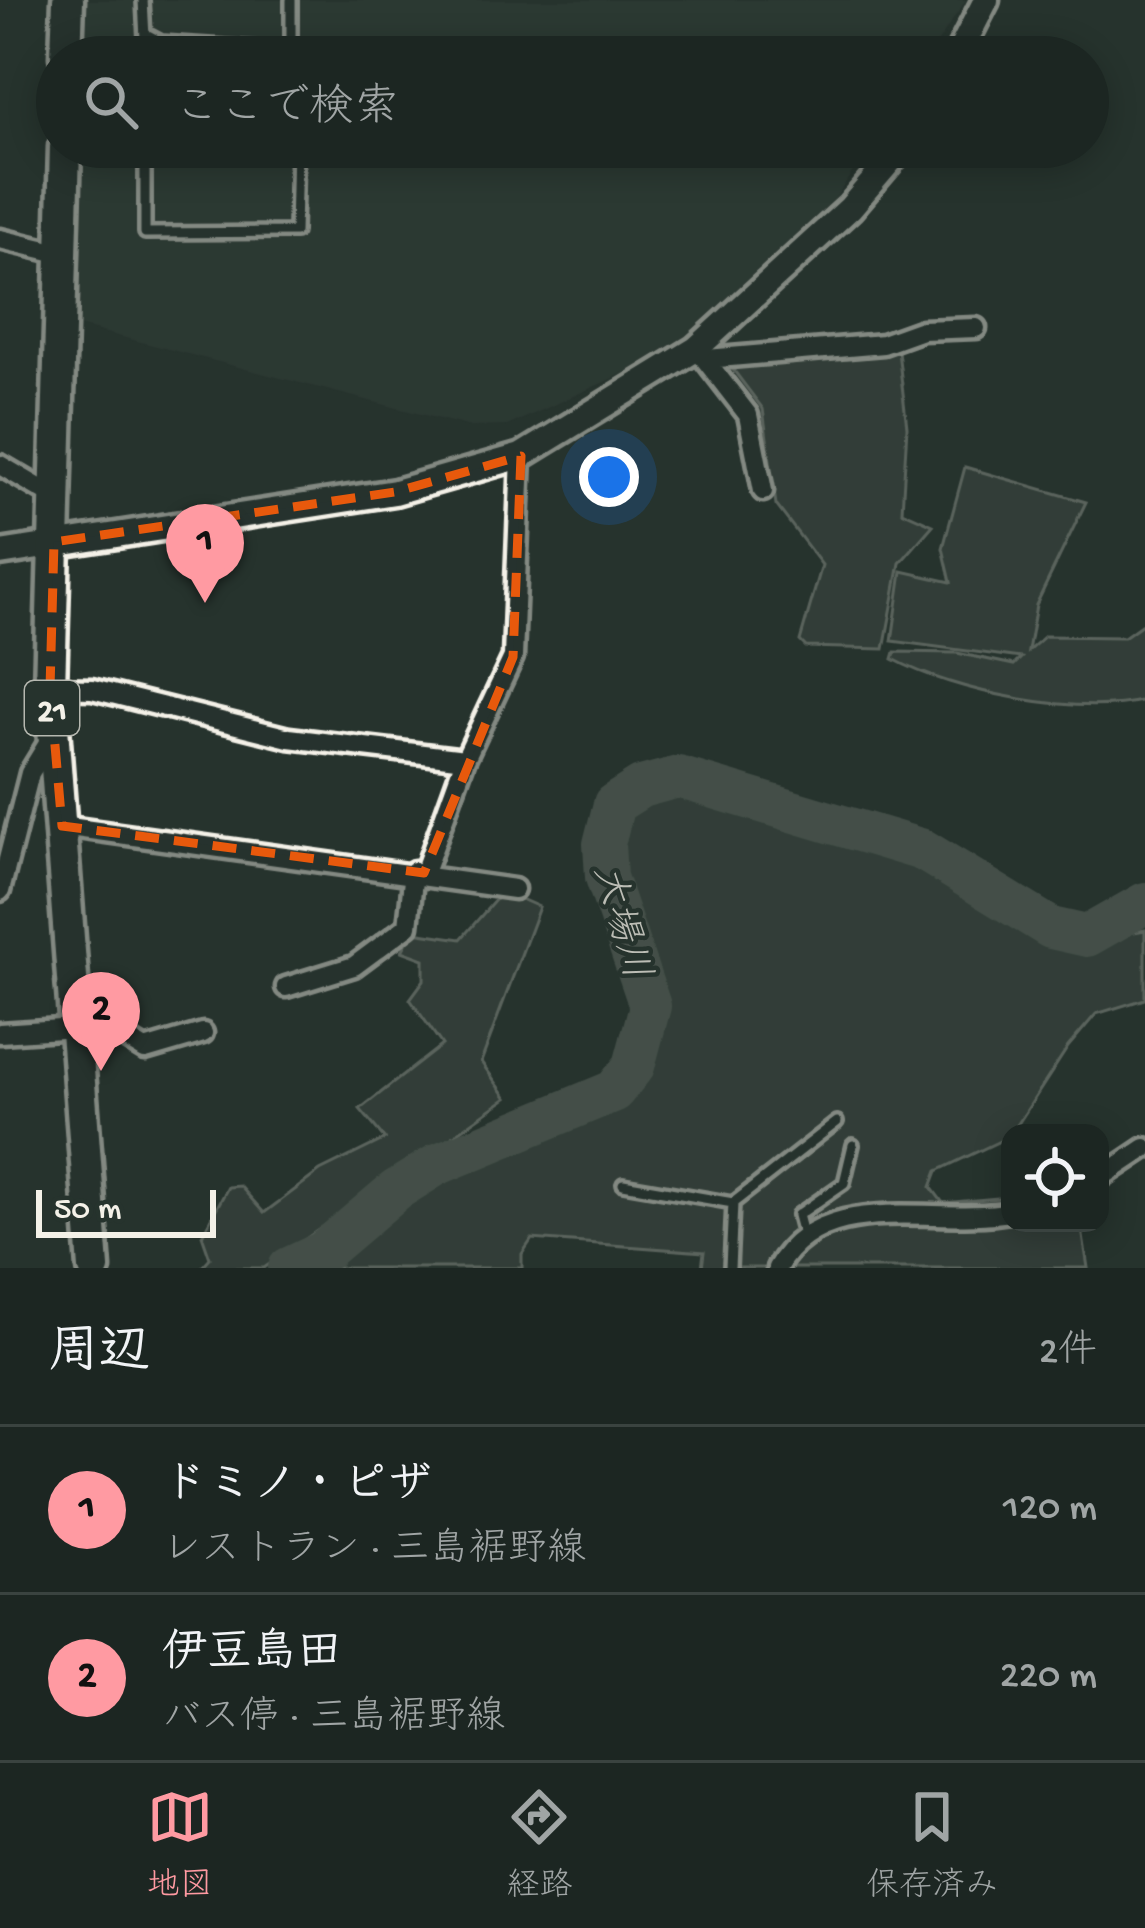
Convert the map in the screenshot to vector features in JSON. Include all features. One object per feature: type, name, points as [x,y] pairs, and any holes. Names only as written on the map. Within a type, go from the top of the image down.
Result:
[{"type":"main road","points":[[67,36],[68,0]]},
{"type":"main road","name":"21","points":[[65,168],[50,688],[94,1268]]},
{"type":"street","points":[[968,36],[986,0]]},
{"type":"street","points":[[0,553],[395,492],[521,456],[702,354],[850,208],[884,168]]},
{"type":"street","points":[[0,239],[63,254]]},
{"type":"street","points":[[702,354],[883,344],[922,330],[976,328]]},
{"type":"street","points":[[702,354],[748,415],[763,491]]},
{"type":"street","points":[[286,987],[354,966],[407,926],[419,872],[513,657],[524,500],[521,456]]},
{"type":"street","points":[[0,465],[58,500]]},
{"type":"street","points":[[50,688],[92,689],[289,738],[465,759]]},
{"type":"street","points":[[0,891],[30,772],[55,733]]},
{"type":"street","points":[[62,826],[419,872],[514,890]]},
{"type":"street","points":[[0,1033],[106,1026],[145,1050],[203,1033]]},
{"type":"street","points":[[1109,1172],[1145,1148]]},
{"type":"street","points":[[777,1268],[804,1238],[840,1217],[1001,1212]]},
{"type":"lane","points":[[143,0],[150,36]]},
{"type":"lane","points":[[291,0],[294,36]]},
{"type":"lane","points":[[145,168],[145,233],[295,232],[297,168]]},
{"type":"lane","points":[[622,1184],[733,1204],[837,1122]]},
{"type":"lane","points":[[804,1238],[798,1215],[844,1183],[853,1145]]},
{"type":"lane","points":[[730,1268],[733,1204]]},
{"type":"highlighted area","points":[[521,456],[513,657],[424,873],[62,826],[50,688],[54,542],[395,492]]},
{"type":"shaded area","points":[[83,0],[966,0],[942,36],[82,36]]},
{"type":"shaded area","points":[[79,168],[855,168],[823,217],[686,345],[507,426],[471,427],[75,325]]},
{"type":"shaded area","points":[[898,351],[907,427],[902,511],[933,525],[900,563],[884,649],[806,647],[800,641],[822,565],[776,505],[763,409],[731,367]]},
{"type":"shaded area","points":[[965,467],[1086,502],[1036,605],[1028,651],[1045,636],[1124,637],[1145,622],[1145,700],[1086,705],[1016,698],[949,682],[893,659],[895,652],[957,653],[1014,665],[1021,658],[892,641],[902,571],[951,582],[943,548]]},
{"type":"shaded area","points":[[679,788],[860,844],[950,883],[1067,944],[1145,930],[1145,999],[1096,1014],[1068,1047],[1018,1124],[1001,1124],[1001,1140],[937,1171],[931,1187],[943,1203],[1001,1198],[1001,1232],[1082,1232],[1088,1268],[702,1268],[704,1252],[532,1239],[522,1254],[522,1268],[314,1268],[416,1189],[598,1106],[644,1071],[659,1014],[642,977],[615,881],[619,826],[639,804]]},
{"type":"shaded area","points":[[503,891],[539,907],[481,1062],[507,1098],[264,1268],[201,1268],[210,1258],[202,1235],[228,1187],[240,1186],[264,1213],[320,1171],[385,1139],[360,1109],[442,1045],[410,999],[424,980],[424,959],[402,951],[413,932],[461,939]]},
{"type":"waterway","name":"大場川","points":[[289,1268],[323,1252],[396,1190],[438,1164],[614,1091],[634,1066],[650,1006],[606,877],[604,844],[614,804],[641,787],[678,777],[923,850],[1051,928],[1087,936],[1145,903]]},
{"type":"place","name":"ドミノ・ピザ","points":[[205,603]]},
{"type":"place","name":"伊豆島田","points":[[101,1071]]}]
